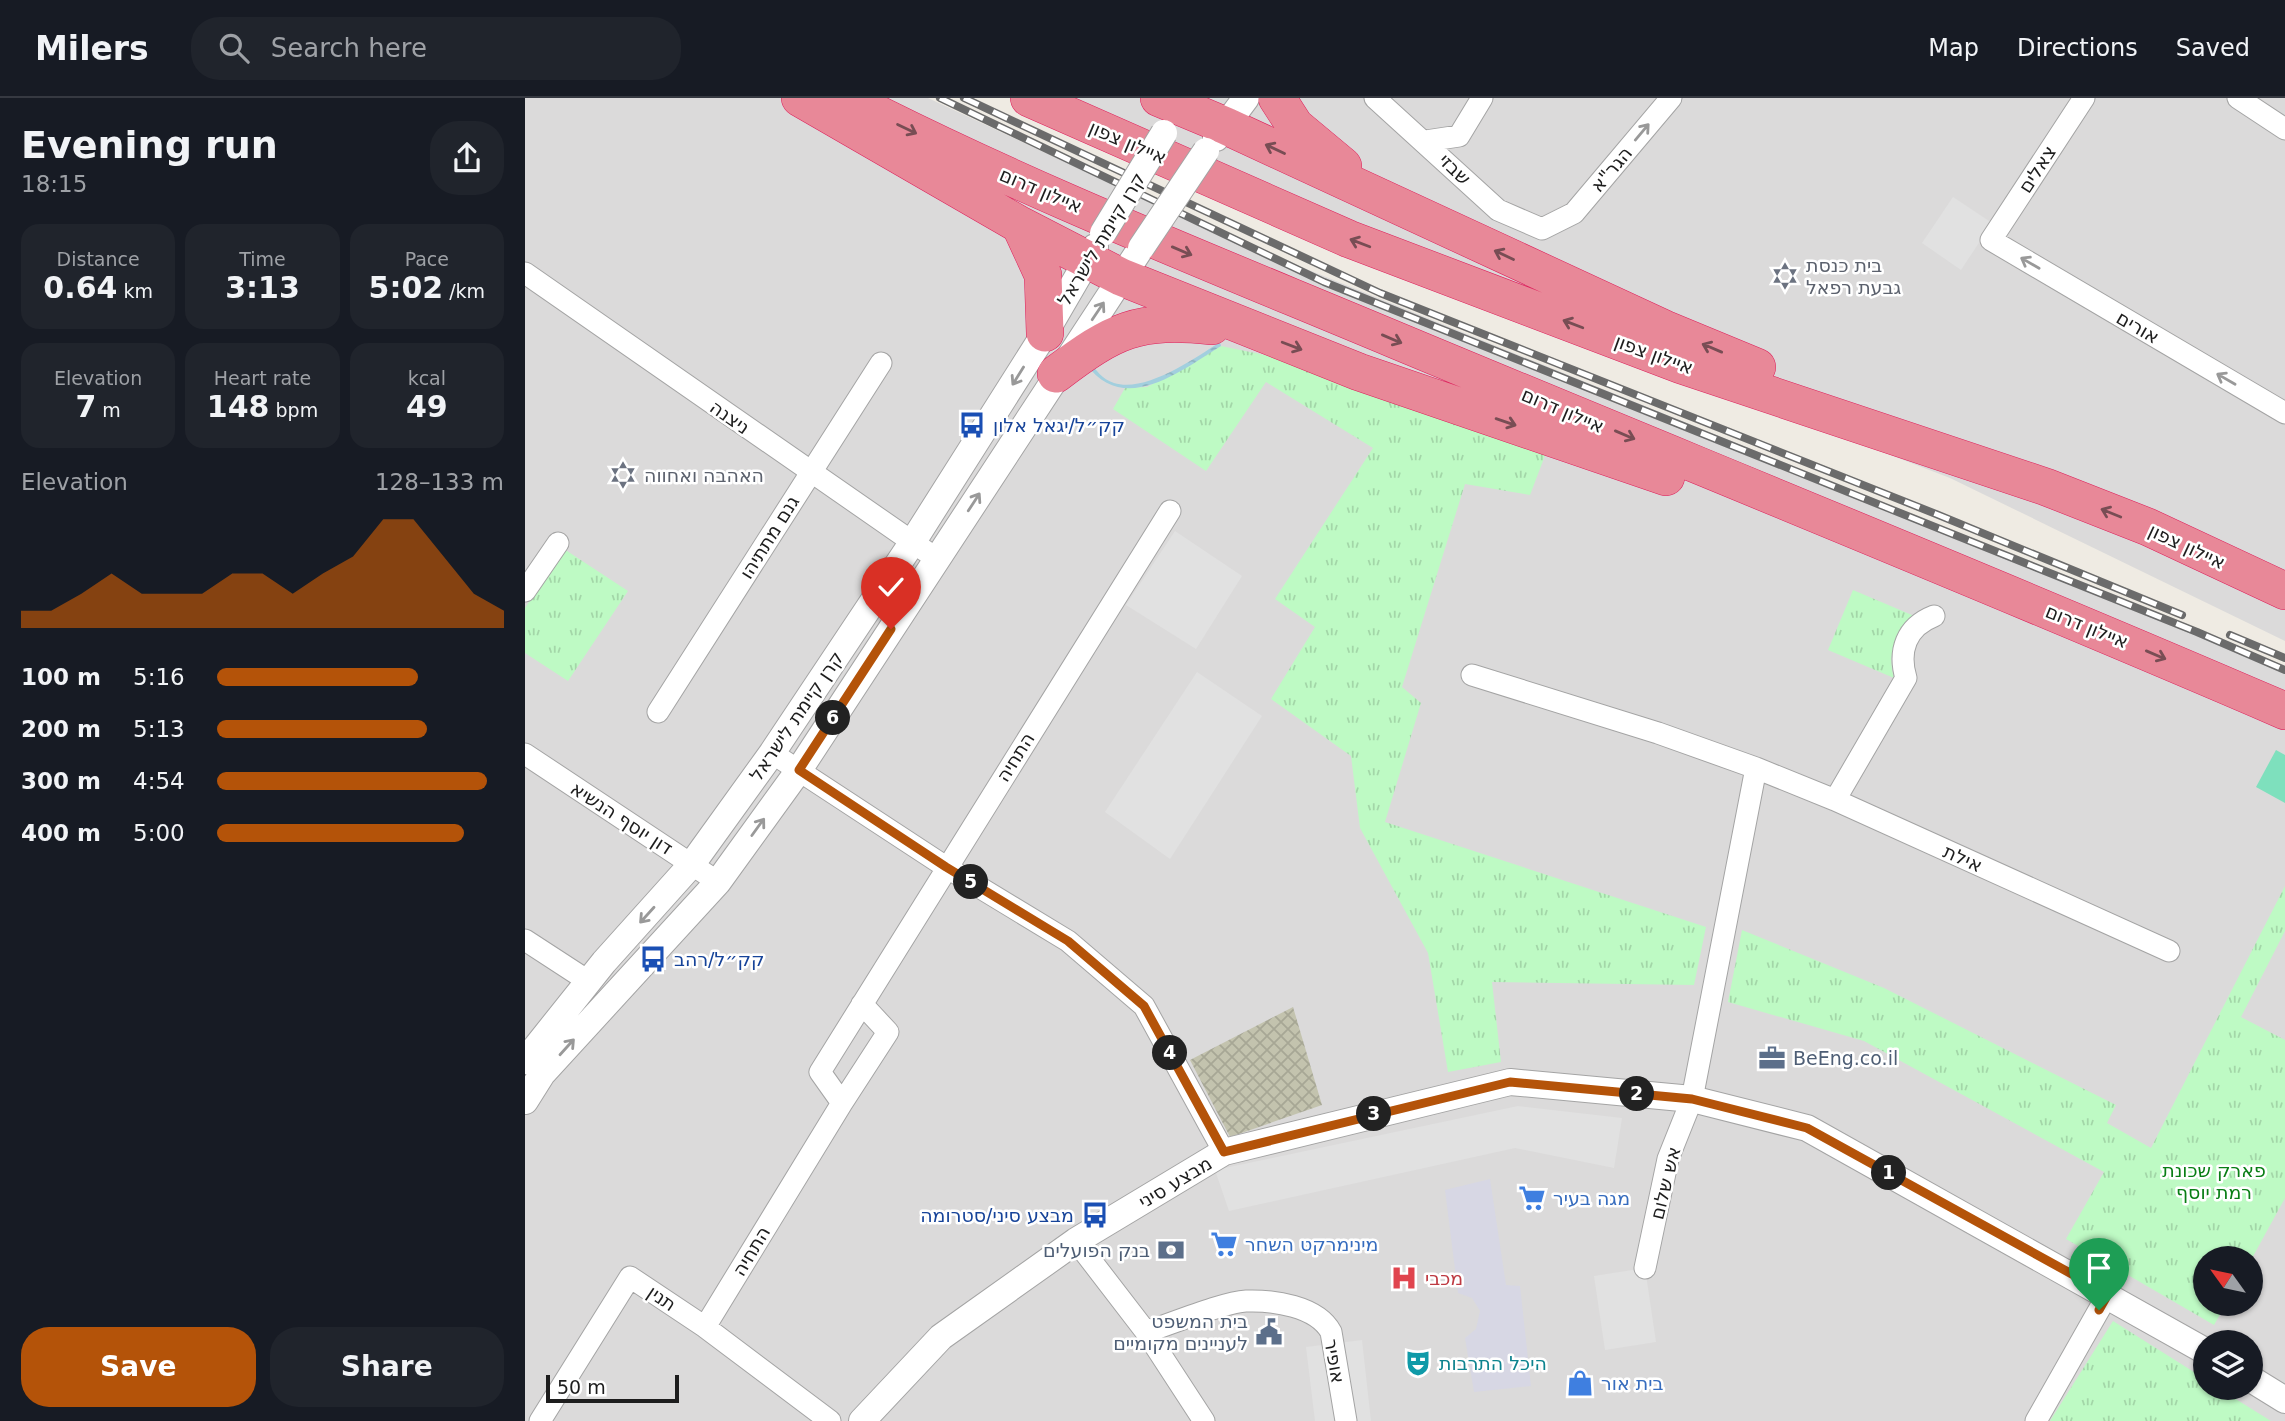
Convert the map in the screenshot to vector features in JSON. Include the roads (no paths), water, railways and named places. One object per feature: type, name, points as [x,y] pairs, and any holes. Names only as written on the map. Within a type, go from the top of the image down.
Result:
[{"type":"highway","points":[[800,98],[1020,225],[1095,246],[1131,262],[1251,330],[1359,372],[2001,592]]},
{"type":"highway","name":"איילון דרום","points":[[846,98],[982,164],[1196,257],[2285,711]]},
{"type":"highway","name":"איילון צפון","points":[[1029,98],[1375,248],[1681,365],[2046,487],[2148,527],[2285,591]]},
{"type":"highway","points":[[1277,98],[1295,126],[1384,200]]},
{"type":"highway","points":[[1174,109],[1226,125],[1665,329],[2046,487]]},
{"type":"highway","points":[[1020,225],[1043,275],[1045,333]]},
{"type":"highway","points":[[1056,374],[1091,348],[1142,324],[1175,322],[1251,330]]},
{"type":"street","name":"שבזי","points":[[1375,98],[1426,141],[1498,210],[1542,229]]},
{"type":"street","points":[[1453,168],[1459,136],[1482,98]]},
{"type":"street","name":"הגר\"א","points":[[1542,229],[1574,213],[1671,98]]},
{"type":"street","name":"צאלים","points":[[1991,240],[2084,98]]},
{"type":"street","points":[[2238,98],[2285,129]]},
{"type":"street","name":"קרן קיימת לישראל","points":[[525,1060],[588,981],[692,864],[772,753],[912,543],[1045,333],[1174,109]]},
{"type":"street","name":"קרן קיימת לישראל","points":[[525,1101],[543,1074],[718,882],[799,770],[1056,374],[1226,125]]},
{"type":"street","points":[[1426,141],[1459,136]]},
{"type":"street","name":"אורים","points":[[1991,240],[2285,413]]},
{"type":"street","name":"ניצנה","points":[[525,273],[937,559]]},
{"type":"street","name":"גנם מתתיהו","points":[[658,712],[881,363]]},
{"type":"street","name":"התחיה","points":[[842,1103],[820,1073],[1170,511]]},
{"type":"street","points":[[525,591],[558,543]]},
{"type":"street","points":[[1835,800],[1906,678],[1900,659],[1904,643],[1924,620],[1934,616]]},
{"type":"street","name":"אילת","points":[[1472,675],[1658,733],[1756,768],[1835,800],[2169,951]]},
{"type":"street","points":[[772,753],[946,867],[1068,941],[1144,1006],[1224,1152]]},
{"type":"street","name":"דון יוסף הנשיא","points":[[525,754],[718,882]]},
{"type":"street","points":[[1692,1099],[1756,768]]},
{"type":"street","points":[[525,940],[588,981]]},
{"type":"street","name":"התחיה","points":[[705,1327],[888,1032],[862,1004]]},
{"type":"street","name":"מבצע סיני","points":[[862,1421],[941,1337],[1076,1241],[1224,1152],[1510,1082],[1692,1099],[1807,1128],[2193,1344]]},
{"type":"street","name":"אש שלום","points":[[1645,1268],[1668,1159],[1692,1099]]},
{"type":"street","points":[[1076,1241],[1146,1332],[1204,1421]]},
{"type":"street","name":"תנין","points":[[540,1421],[630,1277],[705,1327],[830,1421]]},
{"type":"street","points":[[2036,1421],[2108,1294]]},
{"type":"street","name":"אופיר","points":[[1146,1332],[1245,1301],[1303,1309],[1326,1323],[1331,1332],[1346,1421]]},
{"type":"street","points":[[2263,1386],[2285,1400]]},
{"type":"water","points":[[1220,342],[1221,346],[1170,377],[1134,388],[1117,387],[1101,379],[1086,364],[1089,361],[1103,377],[1114,383],[1140,383],[1169,373]]},
{"type":"railway","points":[[940,98],[1324,282],[2197,632],[2285,670]]},
{"type":"railway","points":[[964,98],[1380,293],[2182,615]]},
{"type":"railway","points":[[2230,635],[2285,658]]},
{"type":"place","name":"בית כנסת גבעת רפאל","points":[[1785,276]]},
{"type":"place","name":"קק״ל/יגאל אלון","points":[[972,425]]},
{"type":"place","name":"האהבה ואחווה","points":[[623,475]]},
{"type":"place","name":"קק״ל/רהב","points":[[653,959]]},
{"type":"place","name":"BeEng.co.il","points":[[1772,1058]]},
{"type":"place","name":"מגה בעיר","points":[[1532,1198]]},
{"type":"place","name":"מבצע סיני/סטרומה","points":[[1095,1215]]},
{"type":"place","name":"מינימרקט השחר","points":[[1224,1244]]},
{"type":"place","name":"בנק הפועלים","points":[[1171,1250]]},
{"type":"place","name":"מכבי","points":[[1404,1278]]},
{"type":"place","name":"בית המשפט לעניינים מקומיים","points":[[1269,1332]]},
{"type":"place","name":"היכל התרבות","points":[[1418,1363]]},
{"type":"place","name":"בית אור","points":[[1580,1383]]},
{"type":"park label","name":"פארק שכונת רמת יוסף","points":[[2214,1181]]}]
